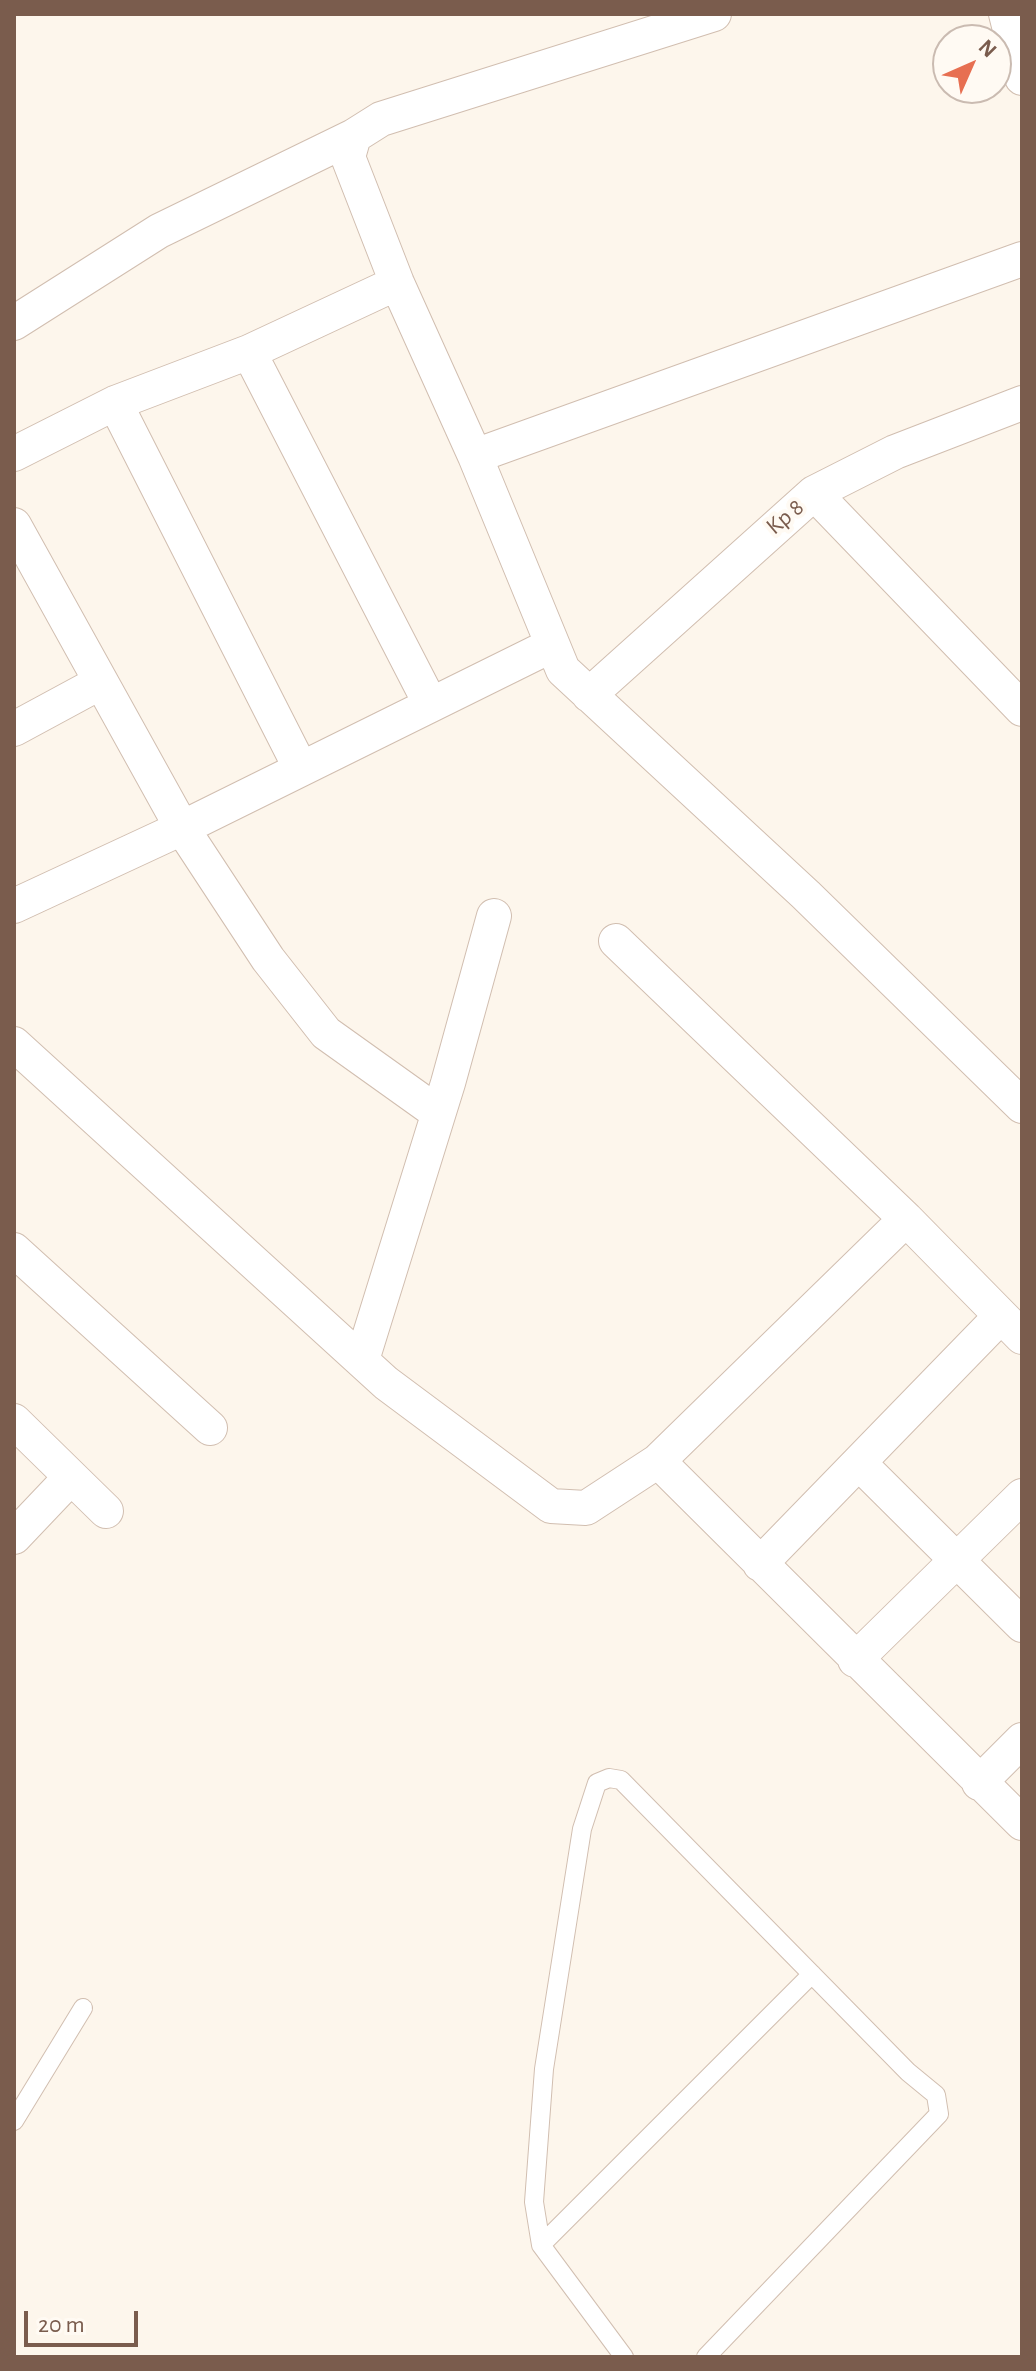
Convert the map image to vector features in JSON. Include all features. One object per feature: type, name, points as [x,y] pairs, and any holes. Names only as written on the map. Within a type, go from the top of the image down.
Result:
[{"type":"street","points":[[14,323],[159,231],[354,136],[381,119],[712,14]]},
{"type":"street","points":[[1006,14],[1022,78]]},
{"type":"street","points":[[354,136],[348,157],[397,283],[475,456],[550,646],[563,670],[1016,1090]]},
{"type":"street","points":[[475,456],[1022,259]]},
{"type":"street","points":[[14,454],[115,403],[249,352],[397,283]]},
{"type":"street","points":[[249,352],[431,705]]},
{"type":"street","points":[[115,403],[301,769]]},
{"type":"street","name":"Kp 8","points":[[589,695],[814,493],[895,452],[1022,403]]},
{"type":"street","points":[[814,493],[1022,709]]},
{"type":"street","points":[[14,525],[182,828],[268,959],[326,1033],[438,1113]]},
{"type":"street","points":[[14,906],[182,828],[550,646]]},
{"type":"street","points":[[14,729],[101,682]]},
{"type":"street","points":[[362,1360],[438,1113],[494,916]]},
{"type":"street","points":[[616,941],[906,1219],[1011,1327],[859,1463],[760,1564]]},
{"type":"street","points":[[18,1056],[386,1383],[551,1506],[586,1508],[658,1461],[906,1219]]},
{"type":"street","points":[[14,1250],[210,1428]]},
{"type":"street","points":[[14,1421],[106,1511]]},
{"type":"street","points":[[658,1461],[1022,1823]]},
{"type":"street","points":[[859,1463],[1022,1625]]},
{"type":"street","points":[[14,1537],[71,1477]]},
{"type":"street","points":[[855,1660],[1022,1496]]},
{"type":"street","points":[[979,1783],[1022,1740]]},
{"type":"lane","points":[[624,2357],[541,2245],[534,2202],[544,2069],[582,1829],[597,1783],[609,1778],[621,1780],[908,2072],[936,2095],[939,2114],[706,2357]]},
{"type":"lane","points":[[541,2245],[812,1974]]},
{"type":"lane","points":[[14,2121],[83,2008]]}]
